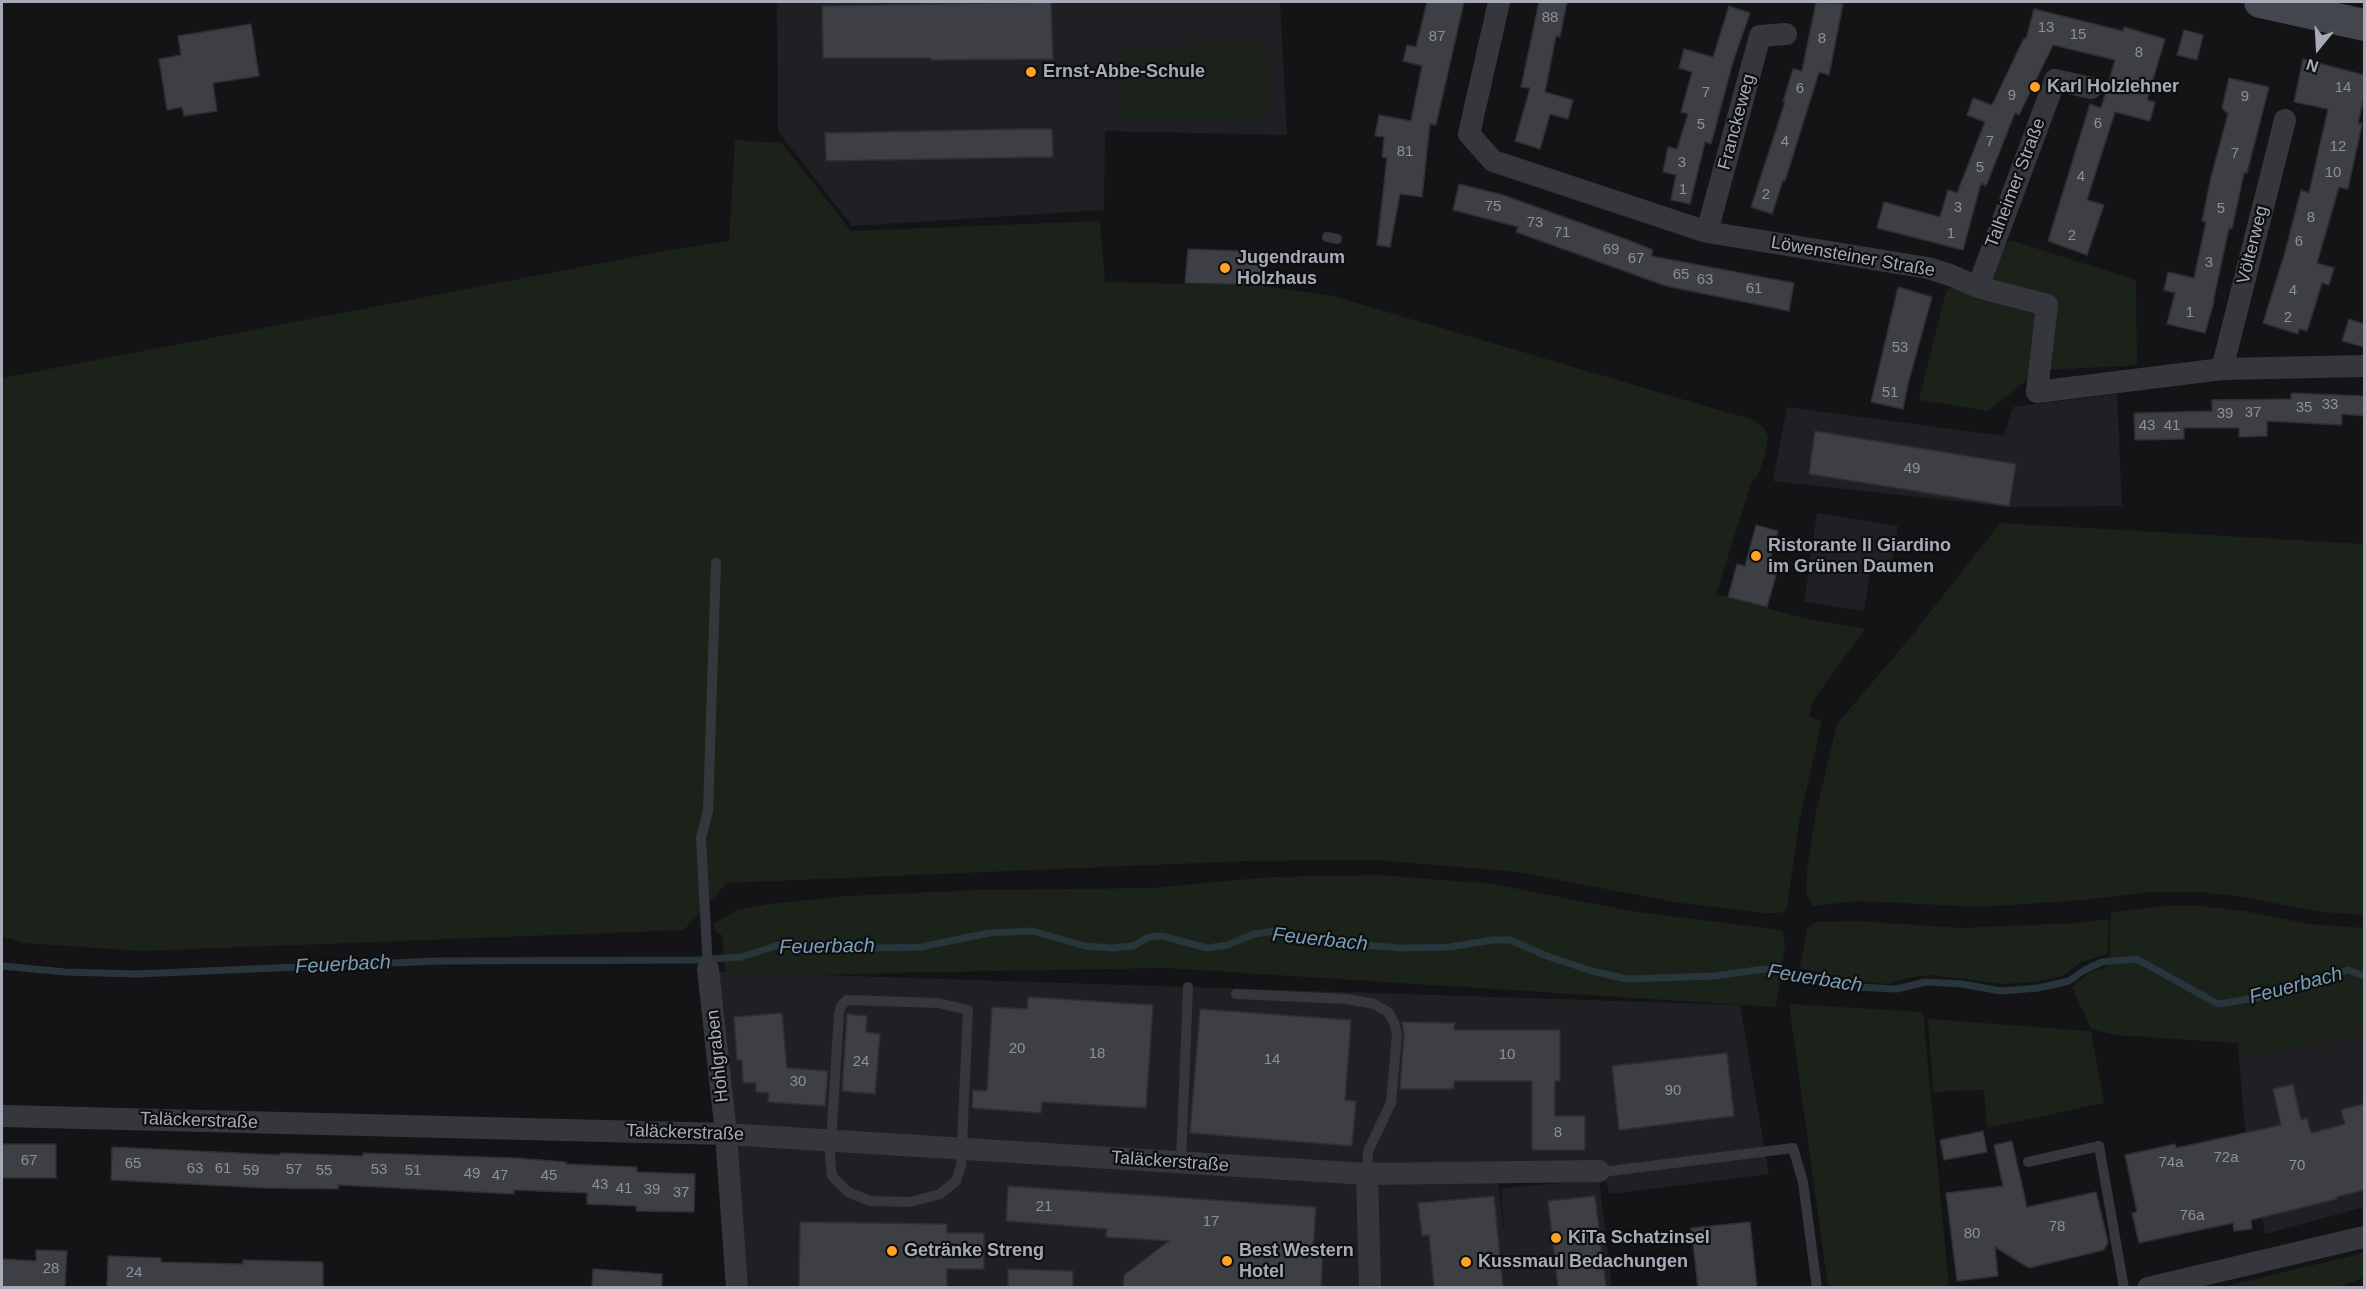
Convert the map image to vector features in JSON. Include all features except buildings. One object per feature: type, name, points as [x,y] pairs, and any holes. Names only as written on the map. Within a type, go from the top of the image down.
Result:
[{"type":"main road","points":[[2260,2],[2364,25]]},
{"type":"street","name":"Löwensteiner Straße","points":[[1499,2],[1469,134],[1493,161],[1707,232],[1928,268],[1978,287],[2047,305],[2037,392],[2222,369],[2364,366]]},
{"type":"street","name":"Franckeweg","points":[[1707,232],[1760,36],[1786,34]]},
{"type":"street","name":"Talheimer Straße","points":[[1978,287],[2055,80],[2091,88]]},
{"type":"street","name":"Völterweg","points":[[2222,369],[2285,120]]},
{"type":"street","name":"Hohlgraben","points":[[708,969],[726,1134],[737,1287]]},
{"type":"street","name":"Taläckerstraße","points":[[2,1116],[726,1134],[1367,1174],[1604,1171]]},
{"type":"street","points":[[1367,1174],[1370,1287]]},
{"type":"street","points":[[2148,1287],[2364,1237]]},
{"type":"lane","points":[[708,969],[701,838],[708,811],[716,563]]},
{"type":"lane","points":[[1181,1162],[1188,987]]},
{"type":"lane","points":[[1236,994],[1347,999],[1374,1004],[1388,1012],[1397,1034],[1391,1103],[1368,1151],[1367,1174]]},
{"type":"lane","points":[[847,1000],[938,1003],[968,1010],[962,1148],[961,1166],[956,1181],[940,1194],[910,1202],[870,1202],[849,1192],[832,1176],[830,1159],[839,1013],[841,1006],[847,1000]]},
{"type":"lane","points":[[2028,1162],[2098,1146],[2124,1287]]},
{"type":"lane","points":[[1604,1171],[1793,1148],[1803,1182],[1817,1287]]},
{"type":"shaded area","name":"Ernst-Abbe-Schule","points":[[777,2],[1280,2],[1287,135],[1105,131],[1104,210],[852,226],[778,131]]},
{"type":"shaded area","points":[[1266,43],[1268,118],[1120,120],[1119,46]]},
{"type":"shaded area","points":[[735,140],[782,143],[851,231],[1100,221],[1105,282],[1263,286],[1333,296],[1753,420],[1764,428],[1768,437],[1765,455],[1758,476],[1752,481],[1716,594],[1799,617],[1865,629],[1813,701],[1809,716],[1822,721],[1799,823],[1787,908],[1780,913],[1766,913],[1680,903],[1517,872],[1376,860],[1246,861],[727,883],[684,930],[143,951],[23,943],[2,936],[2,378],[670,250],[729,241]]},
{"type":"shaded area","points":[[2010,240],[2136,280],[2137,364],[2040,370],[1988,411],[1919,400],[1946,291],[1993,261]]},
{"type":"shaded area","points":[[2117,394],[2122,506],[2010,507],[1773,481],[1787,407],[2004,436],[2013,407]]},
{"type":"shaded area","points":[[1817,513],[1898,526],[1890,575],[1870,572],[1864,611],[1804,602]]},
{"type":"shaded area","points":[[2000,523],[2364,544],[2364,915],[2322,912],[2237,896],[2198,892],[2151,892],[2083,900],[1980,907],[1860,901],[1812,906],[1806,892],[1807,870],[1816,812],[1837,724],[1909,639]]},
{"type":"shaded area","points":[[1377,875],[1494,884],[1631,911],[1782,930],[1785,945],[1776,1007],[1166,968],[726,978],[722,935],[715,932],[714,923],[735,911],[768,904],[848,896],[978,890],[1150,888],[1270,877]]},
{"type":"shaded area","points":[[2167,906],[2199,906],[2244,911],[2309,924],[2364,928],[2364,1036],[2239,1058],[2238,1043],[2115,1035],[2091,1029],[2072,987],[2089,973],[2109,966],[2111,912]]},
{"type":"shaded area","points":[[2109,919],[2107,954],[2081,962],[2063,976],[2036,982],[2003,984],[1930,975],[1912,977],[1889,984],[1860,981],[1800,968],[1807,928],[1817,922],[1858,921],[1960,928],[2076,923]]},
{"type":"shaded area","points":[[698,971],[1740,1005],[1769,1174],[1610,1194],[1604,1176],[1498,1179],[1505,1241],[1501,1188],[1599,1180],[1612,1287],[738,1287]]},
{"type":"shaded area","points":[[1789,1004],[1923,1012],[1949,1287],[1828,1287]]},
{"type":"shaded area","points":[[1928,1019],[2091,1031],[2104,1103],[1987,1128],[1984,1090],[1933,1092]]},
{"type":"shaded area","points":[[2364,1036],[2364,1207],[2265,1234],[2245,1129],[2239,1058]]},
{"type":"shaded area","points":[[2364,1253],[2364,1278],[2338,1287],[2222,1287]]},
{"type":"waterway","name":"Feuerbach","points":[[2,966],[65,972],[136,974],[439,961],[697,960],[741,957],[782,944],[825,944],[875,948],[921,947],[989,933],[1032,931],[1085,946],[1112,948],[1133,946],[1149,937],[1162,936],[1207,948],[1228,945],[1254,934],[1275,931],[1315,941],[1401,948],[1450,947],[1492,940],[1510,940],[1547,956],[1592,971],[1627,979],[1715,976],[1764,969],[1818,977],[1855,987],[1897,989],[1925,982],[1962,984],[2001,991],[2038,988],[2069,981],[2102,962],[2137,959],[2218,1004],[2281,994],[2348,970],[2364,976]]},
{"type":"place","name":"Ernst-Abbe-Schule","points":[[1031,72]]},
{"type":"place","name":"Karl Holzlehner","points":[[2035,87]]},
{"type":"place","name":"Jugendraum Holzhaus","points":[[1225,268]]},
{"type":"place","name":"Ristorante Il Giardino im Grünen Daumen","points":[[1756,556]]},
{"type":"place","name":"KiTa Schatzinsel","points":[[1556,1238]]},
{"type":"place","name":"Getränke Streng","points":[[892,1251]]},
{"type":"place","name":"Best Western Hotel","points":[[1227,1261]]},
{"type":"place","name":"Kussmaul Bedachungen","points":[[1466,1262]]}]
